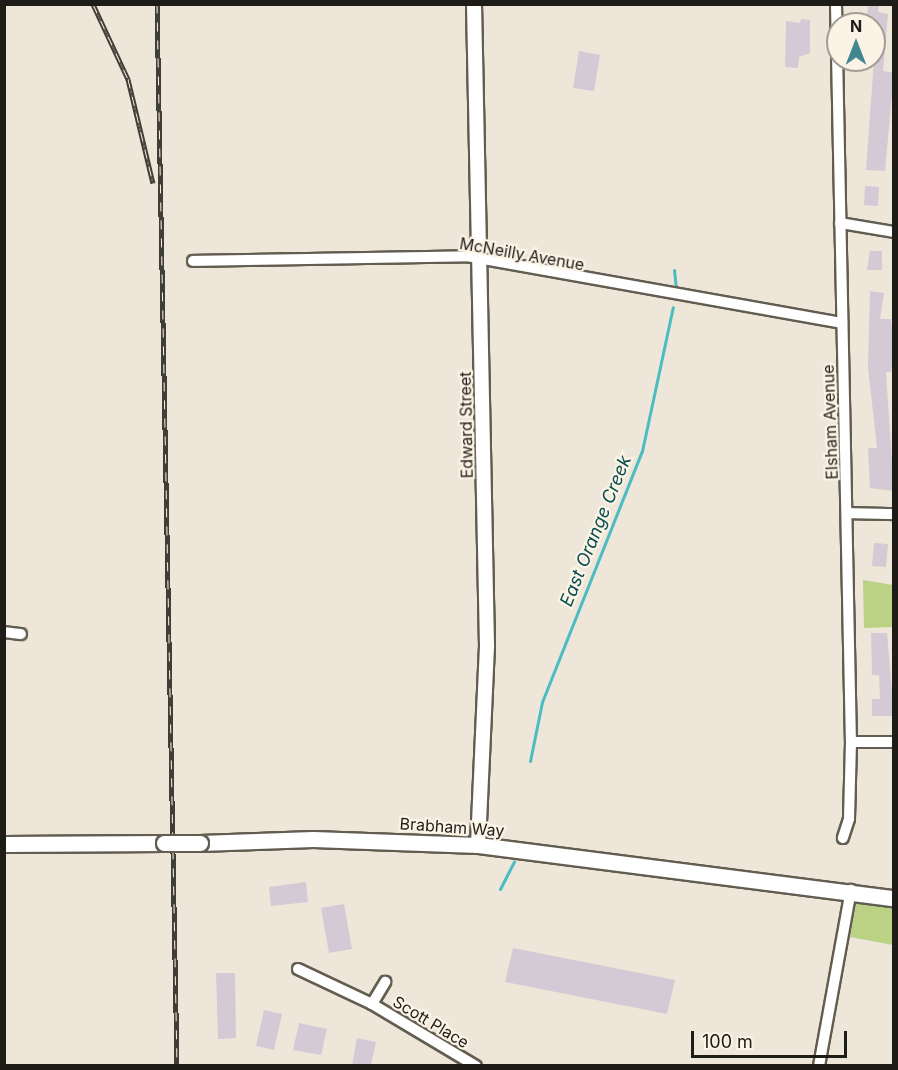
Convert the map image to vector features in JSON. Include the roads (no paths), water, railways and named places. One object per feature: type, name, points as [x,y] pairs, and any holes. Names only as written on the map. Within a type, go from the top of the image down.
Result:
[{"type":"main road","name":"Brabham Way","points":[[4,844],[200,843],[313,839],[478,845],[851,890],[894,898]]},
{"type":"street","name":"Edward Street","points":[[474,4],[487,646],[478,845]]},
{"type":"street","name":"Elsham Avenue","points":[[836,4],[842,323],[849,513],[851,742],[849,819],[843,838]]},
{"type":"street","points":[[840,223],[894,232]]},
{"type":"street","name":"McNeilly Avenue","points":[[194,261],[355,256],[479,260],[842,323]]},
{"type":"street","points":[[849,513],[894,514]]},
{"type":"street","points":[[4,632],[21,634]]},
{"type":"street","points":[[851,742],[894,742]]},
{"type":"street","points":[[819,1065],[851,890]]},
{"type":"street","name":"Scott Place","points":[[298,969],[372,1004],[476,1065]]},
{"type":"street","name":"Scott Place","points":[[372,1004],[385,982]]},
{"type":"waterway","name":"East Orange Creek","points":[[674,270],[676,290]]},
{"type":"waterway","name":"East Orange Creek","points":[[530,761],[542,702],[642,451],[673,307]]},
{"type":"waterway","name":"East Orange Creek","points":[[500,889],[514,861]]},
{"type":"railway","points":[[93,4],[128,79],[153,183]]},
{"type":"railway","points":[[157,4],[177,1066]]}]
